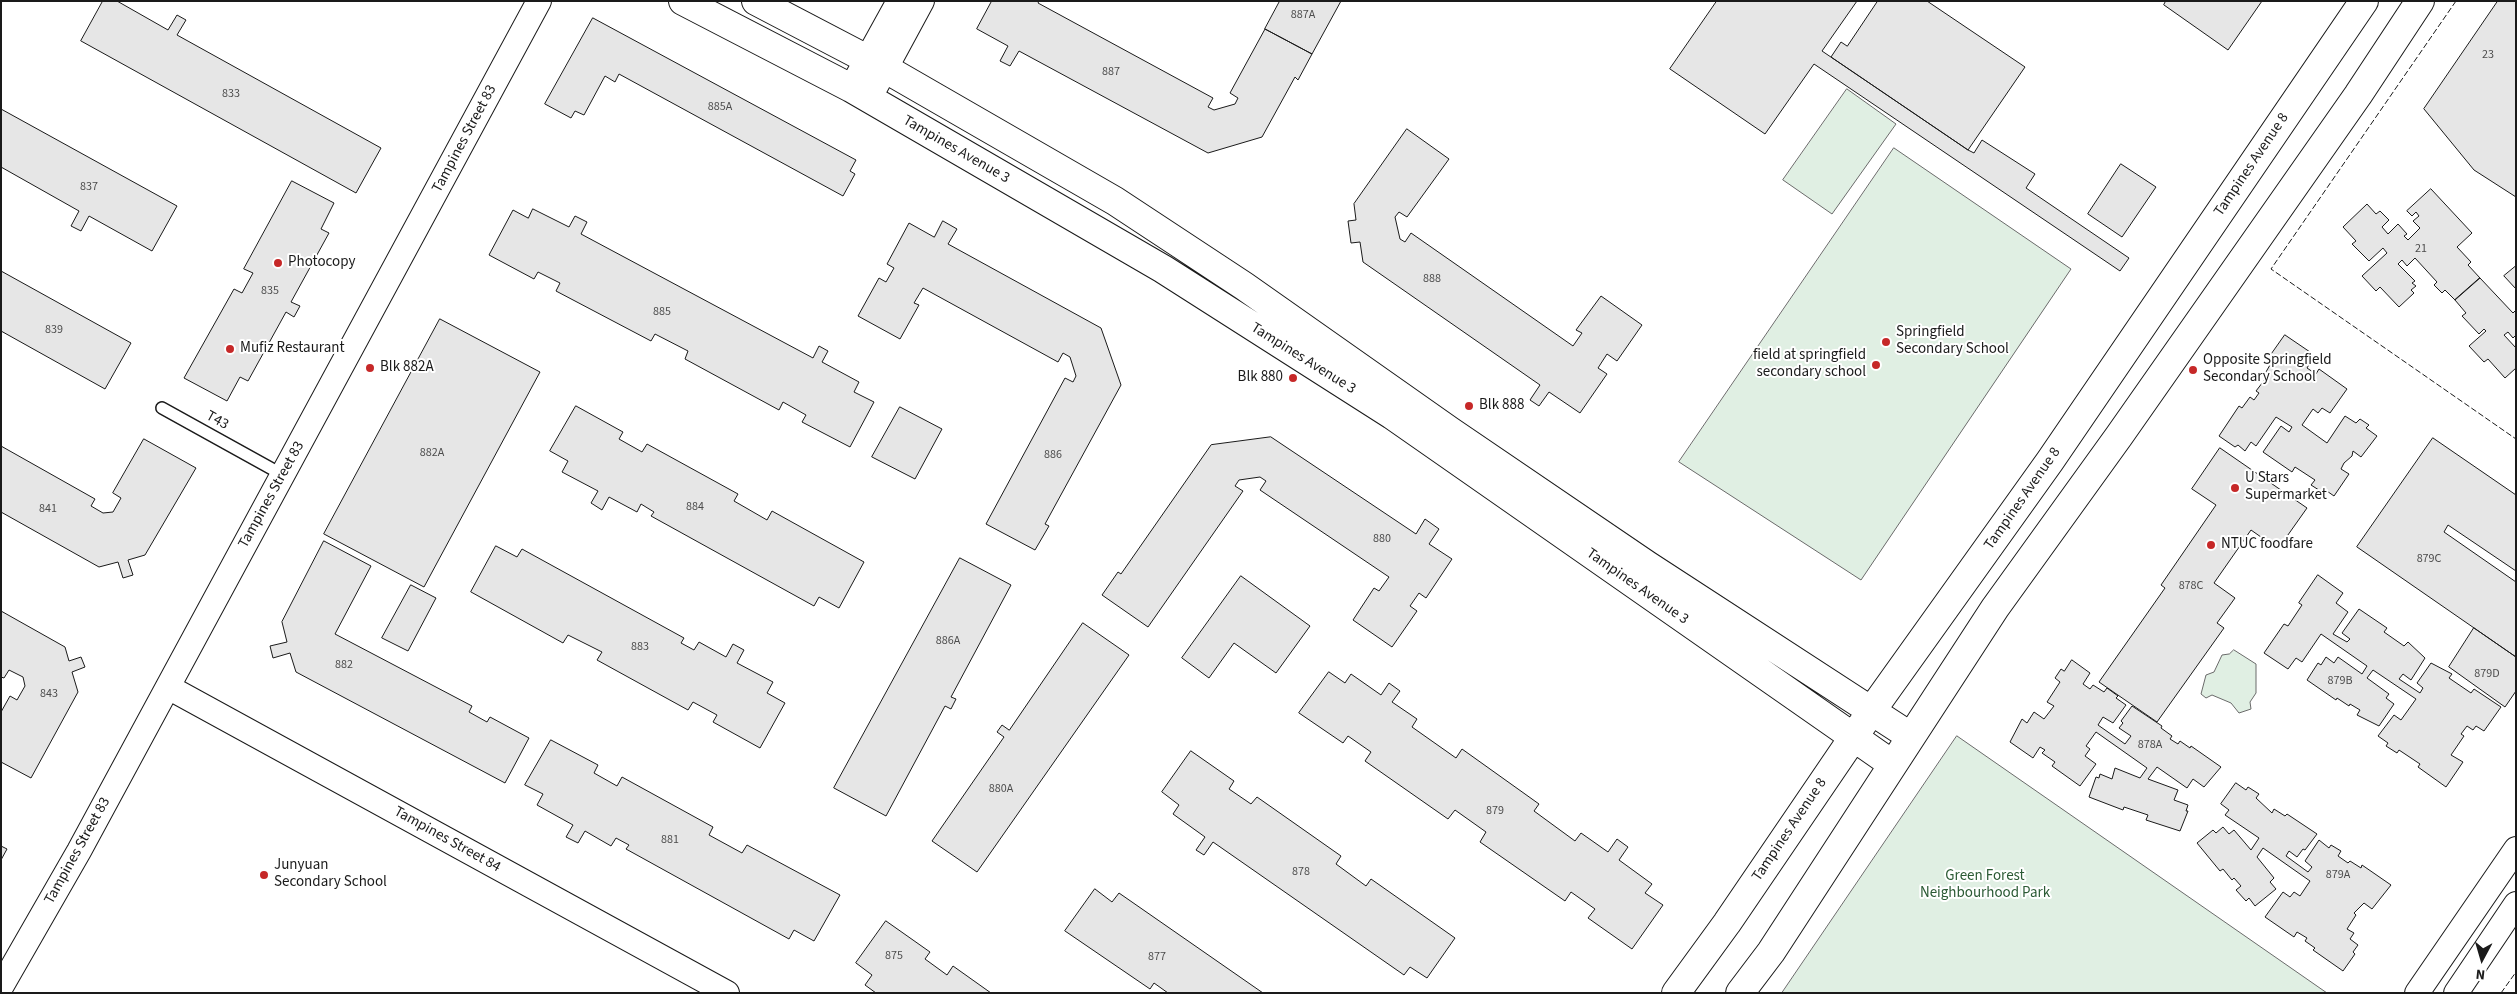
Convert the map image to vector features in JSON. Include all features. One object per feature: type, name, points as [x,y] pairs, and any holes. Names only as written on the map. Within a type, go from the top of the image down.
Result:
[{"type":"street","name":"Tampines Street 83","points":[[1,987],[79,851],[539,1]]},
{"type":"street","name":"Tampines Avenue 3","points":[[683,1],[860,94],[1163,269],[1392,415],[1892,764]]},
{"type":"street","name":"Tampines Avenue 3","points":[[756,1],[876,64],[1115,201],[1244,286],[1450,432],[1631,554],[1910,736]]},
{"type":"street","points":[[860,94],[876,64],[899,1]]},
{"type":"street","points":[[876,64],[922,1]]},
{"type":"street","name":"Tampines Avenue 8","points":[[1676,993],[1727,923],[1872,710],[2050,461],[2364,1]]},
{"type":"street","points":[[1740,993],[1771,952],[1910,736],[2021,569],[2119,436],[2358,95],[2420,1]]},
{"type":"street","name":"Tampines Street 84","points":[[168,687],[728,993]]},
{"type":"street","points":[[2417,993],[2516,849]]},
{"type":"street","points":[[2456,993],[2516,904]]},
{"type":"lane","name":"T43","points":[[162,408],[283,475]]},
{"type":"green space","points":[[1847,89],[1896,124],[1832,214],[1783,180]]},
{"type":"green space","name":"field at springfield secondary school","points":[[1894,148],[2071,269],[1861,580],[1679,462]]},
{"type":"green space","points":[[2234,650],[2256,664],[2256,693],[2250,702],[2251,709],[2239,713],[2231,703],[2212,695],[2206,698],[2201,694],[2206,675],[2214,672],[2222,655],[2229,654]]},
{"type":"green space","name":"Green Forest Neighbourhood Park","points":[[1957,736],[2327,993],[1782,993]]},
{"type":"building","points":[[103,1],[117,1],[168,30],[177,15],[186,20],[177,35],[381,148],[356,193],[81,41]]},
{"type":"building","points":[[992,1],[1039,1],[1038,3],[1213,98],[1208,107],[1214,110],[1235,104],[1238,98],[1230,93],[1265,29],[1312,54],[1298,80],[1295,77],[1262,137],[1208,153],[1019,51],[1010,66],[1000,61],[1008,46],[977,29]]},
{"type":"building","points":[[1280,1],[1341,1],[1312,54],[1265,29]]},
{"type":"building","points":[[1717,1],[1857,1],[1822,51],[1968,150],[1974,153],[1982,140],[2035,174],[2026,188],[2129,258],[2120,271],[1814,64],[1765,134],[1670,69]]},
{"type":"building","points":[[1878,1],[1927,1],[2025,67],[1968,150],[1831,57],[1841,42],[1847,46]]},
{"type":"building","points":[[2166,1],[2262,1],[2228,50],[2164,5]]},
{"type":"building","points":[[2498,1],[2516,1],[2516,197],[2474,170],[2424,109]]},
{"type":"building","points":[[593,18],[856,160],[850,171],[855,174],[843,196],[619,74],[615,82],[605,76],[584,115],[575,111],[571,118],[545,104]]},
{"type":"building","points":[[1,109],[177,206],[152,251],[89,216],[81,231],[71,226],[79,211],[1,167]]},
{"type":"building","points":[[1407,129],[1449,159],[1407,217],[1399,212],[1395,217],[1400,239],[1405,242],[1411,233],[1573,346],[1582,333],[1576,330],[1601,296],[1642,325],[1617,361],[1607,354],[1598,368],[1607,374],[1580,413],[1549,392],[1539,406],[1530,400],[1540,385],[1363,262],[1360,242],[1351,243],[1348,221],[1356,220],[1354,204]]},
{"type":"building","points":[[2121,164],[2156,187],[2122,237],[2088,214]]},
{"type":"building","points":[[292,181],[334,203],[321,229],[329,233],[291,302],[300,306],[294,317],[286,312],[248,381],[240,377],[227,401],[184,378],[234,289],[242,293],[253,273],[244,269]]},
{"type":"building","points":[[2431,189],[2472,233],[2457,247],[2471,262],[2468,265],[2480,278],[2455,300],[2445,290],[2442,293],[2434,285],[2437,282],[2415,258],[2407,266],[2402,260],[2398,264],[2415,281],[2412,283],[2416,286],[2411,290],[2414,293],[2399,307],[2380,287],[2376,291],[2362,276],[2387,253],[2383,248],[2369,261],[2352,244],[2356,241],[2343,227],[2367,204],[2376,214],[2380,211],[2389,220],[2382,227],[2388,234],[2398,224],[2407,234],[2404,236],[2408,240],[2420,228],[2413,221],[2419,216],[2416,212],[2412,216],[2407,211]]},
{"type":"building","points":[[533,209],[569,227],[575,216],[587,222],[581,234],[813,358],[819,346],[828,351],[822,362],[859,382],[854,392],[874,402],[850,447],[802,422],[806,415],[783,402],[779,410],[685,359],[688,351],[655,334],[651,341],[556,291],[560,283],[538,272],[534,279],[489,255],[513,210],[528,218]]},
{"type":"building","points":[[943,221],[957,229],[948,244],[1101,328],[1121,385],[1045,524],[1049,526],[1035,550],[986,524],[1065,378],[1073,382],[1076,376],[1070,357],[1063,353],[1058,362],[923,288],[914,303],[919,305],[900,339],[858,316],[879,278],[886,282],[894,268],[887,264],[909,223],[934,237]]},
{"type":"building","points":[[2516,266],[2516,289],[2504,276]]},
{"type":"building","points":[[1,271],[131,343],[105,389],[1,331]]},
{"type":"building","points":[[2480,278],[2513,313],[2516,310],[2516,335],[2513,338],[2508,332],[2504,335],[2516,348],[2516,368],[2505,378],[2488,359],[2484,362],[2469,346],[2486,331],[2484,329],[2479,334],[2462,316],[2466,313],[2455,300]]},
{"type":"building","points":[[440,319],[540,372],[424,587],[324,534]]},
{"type":"building","points":[[2285,335],[2310,352],[2304,360],[2310,363],[2307,368],[2316,374],[2319,369],[2347,389],[2330,413],[2322,408],[2318,413],[2313,409],[2302,425],[2327,443],[2345,416],[2356,423],[2360,419],[2369,425],[2366,428],[2377,436],[2361,457],[2353,451],[2352,456],[2344,463],[2341,469],[2349,474],[2334,496],[2324,489],[2322,492],[2311,485],[2315,480],[2295,467],[2292,472],[2263,452],[2281,426],[2289,432],[2292,427],[2276,417],[2256,446],[2251,442],[2245,451],[2238,445],[2235,447],[2219,436],[2239,406],[2242,408],[2250,397],[2254,400],[2259,393],[2256,391],[2266,378],[2263,377],[2270,365],[2266,362]]},
{"type":"building","points":[[576,406],[623,432],[619,439],[642,452],[647,444],[738,494],[734,501],[767,520],[772,511],[864,562],[839,608],[819,597],[814,606],[651,516],[654,512],[641,504],[637,512],[609,497],[602,510],[591,503],[598,491],[562,472],[568,461],[550,451]]},
{"type":"building","points":[[900,407],[942,429],[915,479],[872,457]]},
{"type":"building","points":[[1271,437],[1416,534],[1425,519],[1439,529],[1429,544],[1452,559],[1426,598],[1419,593],[1410,606],[1417,611],[1392,647],[1353,620],[1374,588],[1379,591],[1389,577],[1260,490],[1266,481],[1260,477],[1239,480],[1235,486],[1243,491],[1148,627],[1102,595],[1118,572],[1121,574],[1211,445]]},
{"type":"building","points":[[2433,438],[2516,495],[2516,571],[2448,525],[2444,532],[2516,582],[2516,657],[2357,547]]},
{"type":"building","points":[[144,439],[196,468],[145,555],[128,560],[133,575],[123,578],[118,562],[99,567],[1,512],[1,446],[95,499],[91,506],[103,513],[113,512],[121,498],[113,493]]},
{"type":"building","points":[[2220,448],[2307,508],[2278,549],[2251,530],[2214,583],[2235,598],[2217,623],[2224,628],[2157,722],[2099,682],[2165,588],[2161,585],[2216,505],[2192,489]]},
{"type":"building","points":[[324,541],[371,566],[335,634],[472,706],[469,712],[487,722],[490,717],[529,738],[505,783],[296,672],[290,653],[273,658],[270,646],[287,642],[282,622]]},
{"type":"building","points":[[496,546],[517,557],[522,549],[684,638],[681,643],[694,650],[699,642],[726,657],[733,644],[744,650],[737,663],[773,682],[767,693],[785,703],[760,748],[713,722],[717,715],[693,702],[688,710],[597,660],[602,652],[568,635],[563,643],[471,592]]},
{"type":"building","points":[[960,558],[1011,585],[951,697],[956,699],[951,709],[945,706],[886,816],[834,788]]},
{"type":"building","points":[[2318,575],[2343,593],[2336,603],[2348,612],[2333,634],[2347,642],[2350,639],[2342,633],[2359,609],[2387,628],[2384,632],[2404,646],[2408,642],[2425,658],[2411,680],[2403,674],[2399,679],[2420,693],[2423,688],[2417,683],[2431,663],[2452,674],[2449,678],[2471,693],[2474,689],[2501,707],[2484,731],[2476,726],[2473,730],[2467,726],[2461,734],[2464,736],[2451,755],[2463,762],[2446,787],[2418,767],[2420,764],[2399,750],[2397,753],[2386,746],[2388,743],[2378,736],[2394,715],[2401,720],[2416,699],[2373,670],[2367,678],[2389,694],[2386,698],[2394,704],[2379,726],[2357,715],[2360,710],[2350,704],[2349,706],[2337,698],[2336,700],[2307,680],[2318,663],[2321,665],[2326,657],[2334,663],[2338,657],[2362,674],[2367,666],[2321,634],[2302,662],[2296,658],[2288,669],[2264,653],[2284,624],[2288,626],[2302,605],[2299,603]]},
{"type":"building","points":[[1241,576],[1310,626],[1276,673],[1234,643],[1209,678],[1182,658]]},
{"type":"building","points":[[411,585],[436,598],[408,651],[382,638]]},
{"type":"building","points":[[1,611],[65,647],[69,661],[81,657],[85,667],[72,672],[78,692],[31,778],[1,762],[1,712],[10,696],[17,700],[25,686],[23,677],[9,670],[4,678],[1,677]]},
{"type":"building","points":[[1083,623],[1129,655],[977,872],[932,841],[1004,737],[997,732],[1002,725],[1009,730]]},
{"type":"building","points":[[2474,628],[2516,657],[2516,691],[2505,707],[2449,667]]},
{"type":"building","points":[[2072,660],[2090,673],[2083,684],[2090,689],[2093,685],[2104,692],[2107,688],[2126,705],[2113,723],[2103,717],[2098,725],[2125,744],[2131,736],[2119,728],[2123,723],[2121,721],[2132,706],[2162,726],[2161,728],[2172,736],[2170,739],[2178,744],[2180,741],[2190,748],[2191,746],[2221,767],[2204,787],[2193,779],[2187,788],[2157,767],[2148,779],[2178,790],[2174,800],[2188,805],[2186,811],[2188,811],[2180,831],[2146,820],[2148,815],[2124,807],[2123,810],[2089,797],[2096,777],[2099,778],[2100,774],[2112,779],[2115,768],[2140,778],[2147,768],[2096,732],[2086,746],[2090,749],[2085,756],[2096,764],[2080,786],[2052,766],[2055,762],[2042,753],[2045,750],[2040,747],[2033,758],[2010,742],[2022,719],[2027,723],[2034,712],[2044,719],[2054,706],[2047,702],[2060,682],[2055,678],[2061,669],[2064,671]]},
{"type":"building","points":[[1329,672],[1345,683],[1351,674],[1381,695],[1389,683],[1400,691],[1392,702],[1417,719],[1412,727],[1456,758],[1462,749],[1539,804],[1534,811],[1575,841],[1581,833],[1608,852],[1617,839],[1628,847],[1619,860],[1652,884],[1645,893],[1663,905],[1632,949],[1588,918],[1595,909],[1571,892],[1565,901],[1480,842],[1486,832],[1455,810],[1448,819],[1365,761],[1371,752],[1348,736],[1343,743],[1299,713]]},
{"type":"building","points":[[551,740],[598,765],[594,773],[617,786],[622,777],[713,827],[709,835],[742,853],[747,845],[840,895],[814,941],[794,930],[789,939],[626,849],[629,845],[616,838],[611,846],[585,831],[578,843],[566,837],[573,825],[537,805],[543,794],[525,785]]},
{"type":"building","points":[[1191,751],[1234,781],[1229,789],[1251,804],[1257,797],[1341,856],[1336,864],[1366,886],[1371,879],[1455,938],[1427,978],[1410,967],[1404,975],[1213,842],[1204,855],[1196,850],[1205,837],[1173,814],[1179,805],[1162,792]]},
{"type":"building","points":[[2236,783],[2246,790],[2248,787],[2259,794],[2256,798],[2272,813],[2274,809],[2285,816],[2287,814],[2317,834],[2297,857],[2289,851],[2286,856],[2308,872],[2312,867],[2305,861],[2319,840],[2329,848],[2331,845],[2341,851],[2338,856],[2348,863],[2350,861],[2361,868],[2362,865],[2391,885],[2372,909],[2364,903],[2354,913],[2356,915],[2347,929],[2354,933],[2350,939],[2358,945],[2353,952],[2355,954],[2343,971],[2313,950],[2315,948],[2305,941],[2307,938],[2297,932],[2294,937],[2265,917],[2283,892],[2290,897],[2294,892],[2300,896],[2310,881],[2263,848],[2257,857],[2274,878],[2270,882],[2276,889],[2255,906],[2249,898],[2246,901],[2236,890],[2241,886],[2234,878],[2232,880],[2223,869],[2220,871],[2197,843],[2213,830],[2216,833],[2223,827],[2229,834],[2234,830],[2251,850],[2259,838],[2225,815],[2229,810],[2221,804]]},
{"type":"building","points":[[1,846],[7,849],[1,860]]},
{"type":"building","points":[[1095,889],[1112,902],[1119,893],[1263,993],[1168,993],[1154,983],[1150,989],[1065,931]]},
{"type":"building","points":[[886,921],[930,952],[925,959],[947,975],[953,966],[991,993],[876,993],[865,985],[872,975],[856,963]]},
{"type":"fence","points":[[2456,1],[2271,269],[2516,439]]},
{"type":"fence","points":[[2501,993],[2516,972]]},
{"type":"place","name":"Photocopy","points":[[278,263]]},
{"type":"place","name":"Springfield Secondary School","points":[[1886,342]]},
{"type":"place","name":"Mufiz Restaurant","points":[[230,349]]},
{"type":"place","name":"field at springfield secondary school","points":[[1876,365]]},
{"type":"place","name":"Blk 882A","points":[[370,368]]},
{"type":"place","name":"Opposite Springfield Secondary School","points":[[2193,370]]},
{"type":"place","name":"Blk 880","points":[[1293,378]]},
{"type":"place","name":"Blk 888","points":[[1469,406]]},
{"type":"place","name":"U Stars Supermarket","points":[[2235,488]]},
{"type":"place","name":"NTUC foodfare","points":[[2211,545]]},
{"type":"place","name":"Junyuan Secondary School","points":[[264,875]]}]
